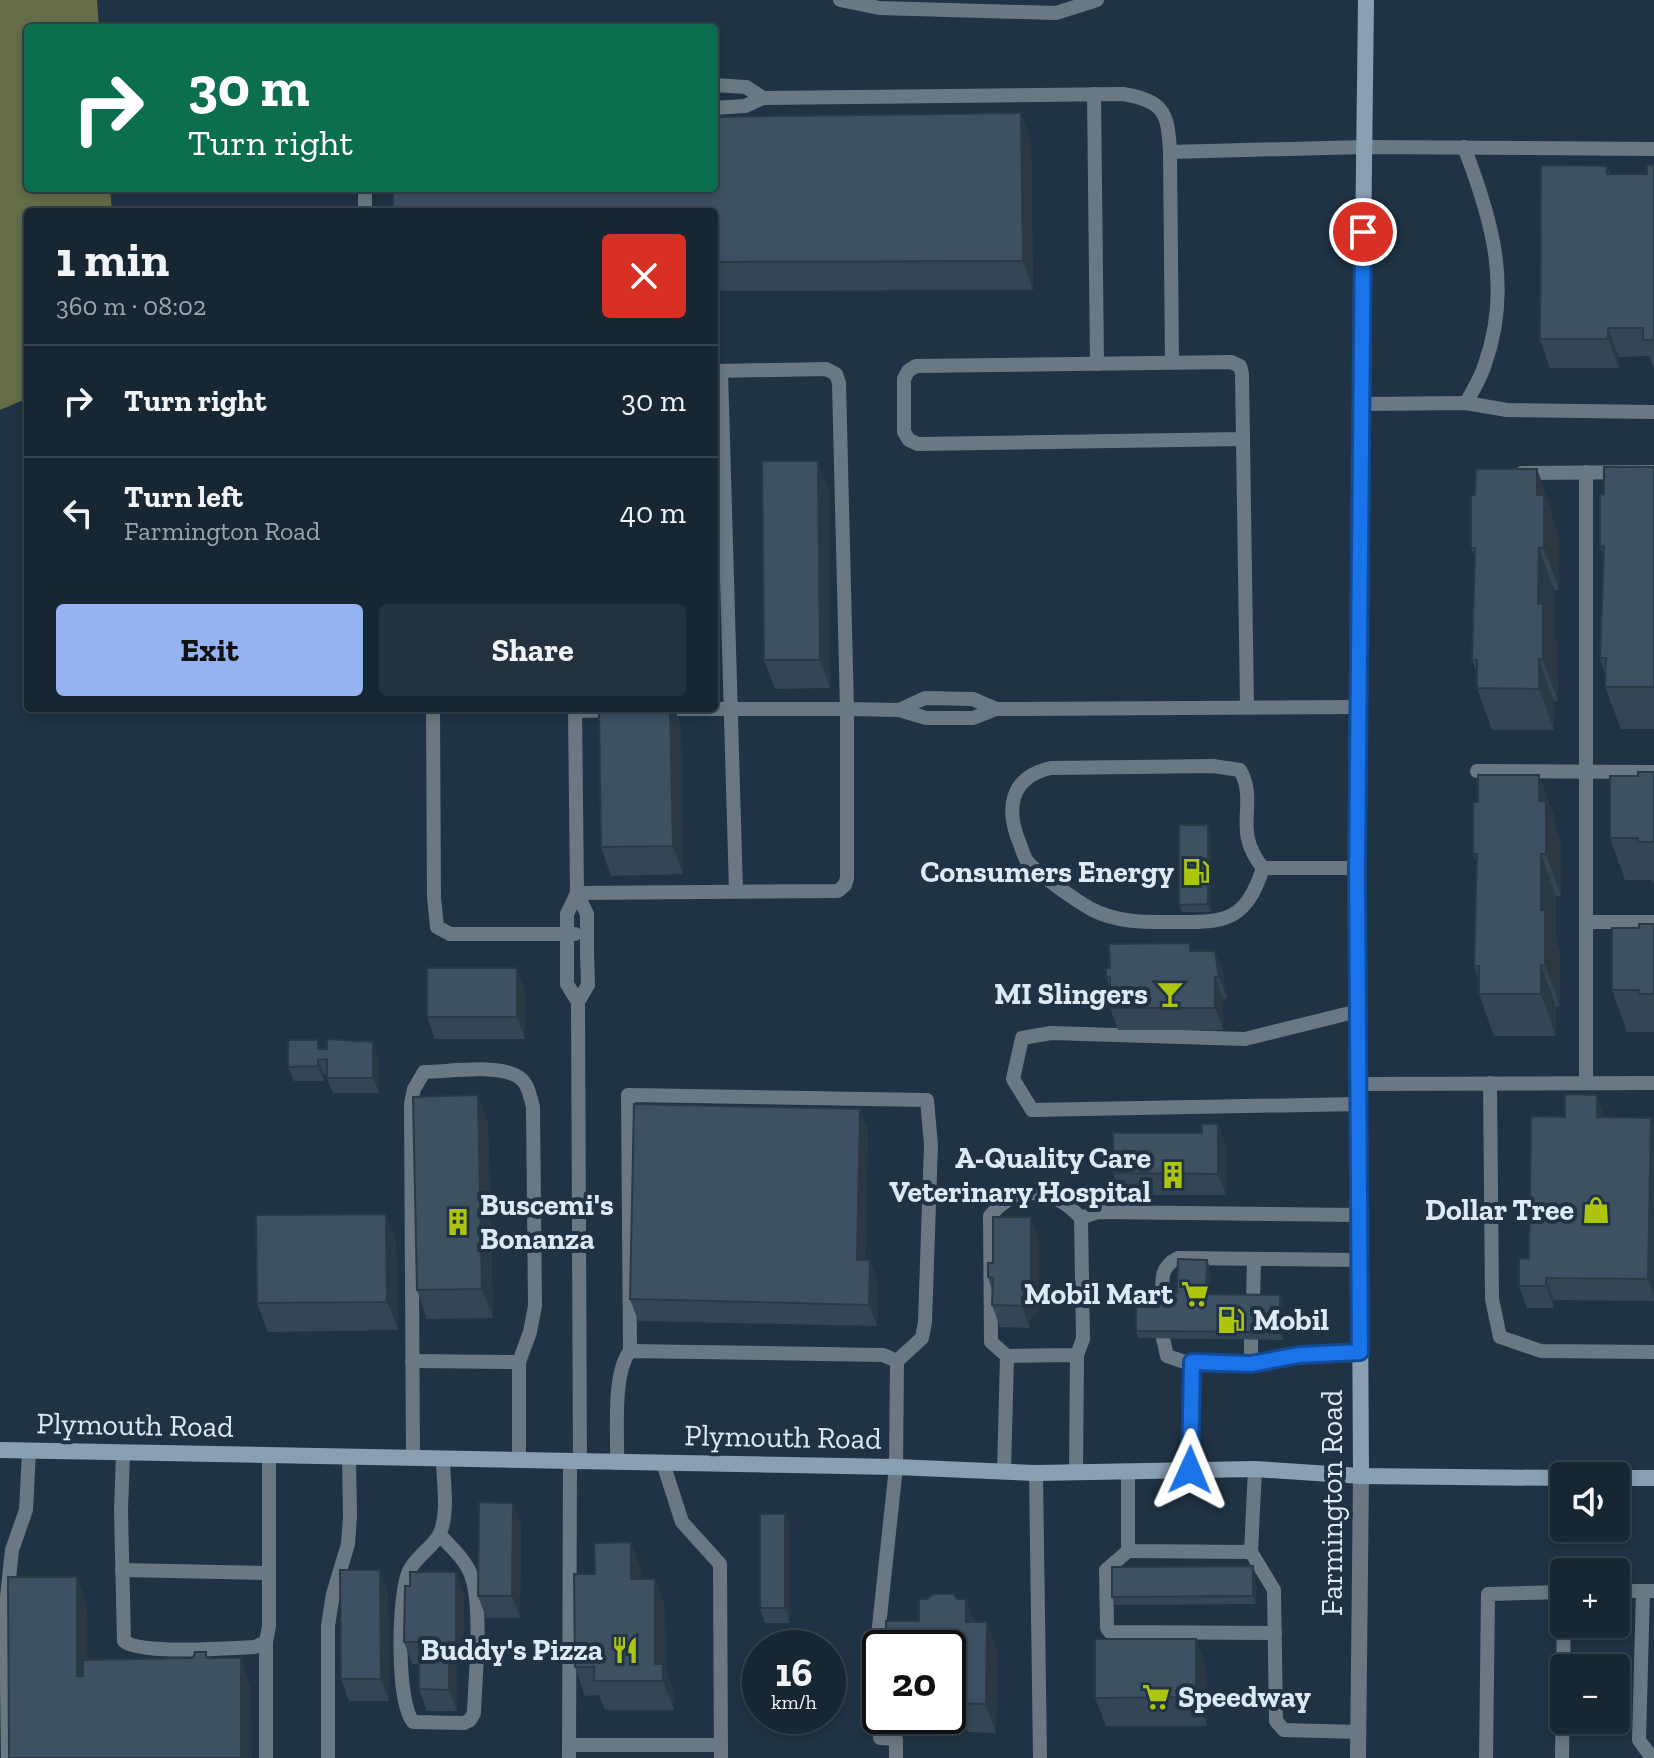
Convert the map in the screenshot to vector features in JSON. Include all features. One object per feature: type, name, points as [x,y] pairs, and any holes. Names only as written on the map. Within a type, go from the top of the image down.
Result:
[{"type":"main road","name":"Farmington Road","points":[[1361,1476],[1357,868],[1366,0]]},
{"type":"main road","name":"Plymouth Road","points":[[0,1450],[896,1467],[1036,1473],[1255,1469],[1361,1476],[1550,1478]]},
{"type":"main road","points":[[1630,1478],[1654,1478]]},
{"type":"street","name":"Farmington Road","points":[[1358,1758],[1361,1476]]},
{"type":"lane","points":[[840,0],[879,8],[1056,13],[1097,0]]},
{"type":"lane","points":[[718,85],[746,87],[763,98]]},
{"type":"lane","points":[[1094,94],[1097,364]]},
{"type":"lane","points":[[718,108],[745,106],[763,98],[1123,94],[1154,102],[1164,113],[1168,124],[1170,152],[1172,362]]},
{"type":"lane","points":[[1170,152],[1364,147],[1654,149]]},
{"type":"lane","points":[[1464,147],[1492,229],[1498,276],[1495,327],[1485,365],[1466,403]]},
{"type":"lane","points":[[1243,439],[918,444],[909,440],[904,432],[904,379],[908,371],[916,366],[1172,362],[1231,362],[1240,366],[1243,439],[1247,706]]},
{"type":"lane","points":[[577,893],[838,891],[845,885],[847,709],[839,383],[836,374],[826,369],[718,371]]},
{"type":"lane","points":[[718,395],[736,891]]},
{"type":"lane","points":[[1361,404],[1466,403],[1507,410],[1654,412]]},
{"type":"lane","points":[[1586,472],[1586,1083]]},
{"type":"lane","points":[[1508,473],[1654,472]]},
{"type":"lane","points":[[718,708],[899,710],[926,718],[973,718],[996,709],[1359,707]]},
{"type":"lane","points":[[433,712],[434,897],[437,927],[450,934],[587,934]]},
{"type":"lane","points":[[575,712],[577,893],[587,914],[588,985],[578,1002],[575,1462],[569,1751],[721,1752],[720,1564],[682,1522],[663,1463]]},
{"type":"lane","points":[[1213,766],[1240,770],[1245,777],[1247,792],[1246,836],[1254,857],[1263,868],[1255,892],[1231,917],[1201,922],[1113,918],[1092,910],[1027,861],[1013,829],[1011,812],[1017,788],[1035,772],[1051,768],[1213,766]]},
{"type":"lane","points":[[1477,771],[1654,772]]},
{"type":"lane","points":[[1263,868],[1357,868]]},
{"type":"lane","points":[[577,893],[567,914],[567,984],[578,1002]]},
{"type":"lane","points":[[1587,922],[1654,922]]},
{"type":"lane","points":[[1358,1011],[1245,1039],[1051,1033],[1022,1038],[1013,1079],[1032,1110],[1359,1104]]},
{"type":"lane","points":[[413,1458],[411,1104],[414,1089],[424,1072],[499,1070],[522,1079],[529,1090],[533,1107],[535,1306],[519,1362],[519,1460]]},
{"type":"lane","points":[[1490,1083],[1492,1299],[1500,1337],[1541,1351],[1654,1352]]},
{"type":"lane","points":[[1359,1084],[1654,1083]]},
{"type":"lane","points":[[617,1463],[619,1388],[623,1360],[630,1351],[628,1095],[927,1100],[931,1145],[925,1322],[922,1338],[897,1361],[896,1467],[877,1645],[880,1738],[896,1739],[896,1758]]},
{"type":"lane","points":[[1076,1472],[1077,1355],[1083,1339],[1081,1218],[1066,1202],[1041,1193],[1022,1194],[1001,1203],[990,1216],[991,1342],[1007,1356],[1077,1355]]},
{"type":"lane","points":[[1081,1218],[1098,1212],[1360,1215]]},
{"type":"lane","points":[[1163,1300],[1162,1273],[1167,1263],[1178,1258],[1360,1260]]},
{"type":"lane","points":[[1253,1301],[1254,1259]]},
{"type":"lane","points":[[1163,1338],[1167,1356],[1192,1362],[1251,1364],[1299,1355],[1360,1352]]},
{"type":"lane","points":[[1251,1339],[1251,1364]]},
{"type":"lane","points":[[630,1351],[883,1355],[897,1361]]},
{"type":"lane","points":[[1004,1472],[1007,1356]]},
{"type":"lane","points":[[412,1361],[519,1362]]},
{"type":"lane","points":[[1190,1470],[1192,1362]]},
{"type":"lane","points":[[8,1758],[6,1606],[12,1550],[26,1510],[29,1451]]},
{"type":"lane","points":[[123,1453],[124,1641],[130,1646],[163,1649],[255,1647],[266,1642]]},
{"type":"lane","points":[[266,1758],[269,1456]]},
{"type":"lane","points":[[328,1758],[328,1626],[333,1594],[348,1544],[349,1457]]},
{"type":"lane","points":[[440,1535],[458,1553],[471,1575],[477,1621],[474,1713],[464,1723],[413,1722],[407,1714],[401,1688],[403,1587],[416,1559],[440,1535],[444,1518],[443,1459]]},
{"type":"lane","points":[[1255,1469],[1251,1552],[1274,1590],[1276,1721],[1284,1730],[1358,1732]]},
{"type":"lane","points":[[1128,1472],[1128,1551]]},
{"type":"lane","points":[[1036,1473],[1040,1758]]},
{"type":"lane","points":[[1251,1552],[1128,1551],[1106,1570],[1107,1628],[1110,1632],[1275,1633]]},
{"type":"lane","points":[[122,1570],[269,1573]]},
{"type":"lane","points":[[1648,1591],[1639,1740],[1652,1758]]},
{"type":"lane","points":[[1486,1758],[1488,1594],[1550,1592]]},
{"type":"lane","points":[[1562,1758],[1564,1638]]},
{"type":"green space","points":[[0,0],[97,0],[99,24],[24,24],[24,192],[110,192],[112,208],[24,208],[24,400],[0,410]]},
{"type":"building","points":[[1021,113],[1023,261],[718,262],[718,208],[393,208],[393,192],[718,192],[718,117]]},
{"type":"building","points":[[1541,165],[1607,166],[1607,174],[1647,174],[1647,165],[1654,165],[1654,340],[1643,340],[1643,328],[1608,328],[1608,339],[1540,339]]},
{"type":"building","points":[[762,461],[818,461],[820,660],[764,660]]},
{"type":"building","points":[[1604,467],[1654,467],[1654,687],[1605,687],[1606,658],[1600,658],[1604,546],[1600,547],[1600,494],[1604,494]]},
{"type":"building","points":[[1476,469],[1537,469],[1537,495],[1544,495],[1544,548],[1539,548],[1538,604],[1543,603],[1543,660],[1539,659],[1539,689],[1477,688],[1477,660],[1472,660],[1475,548],[1471,548],[1471,495],[1475,495]]},
{"type":"building","points":[[599,712],[670,712],[673,846],[601,847]]},
{"type":"building","points":[[1638,772],[1654,772],[1654,842],[1638,842],[1638,838],[1610,838],[1610,776],[1638,776]]},
{"type":"building","points":[[1478,775],[1539,775],[1539,801],[1546,801],[1546,854],[1541,854],[1545,965],[1541,965],[1541,994],[1479,994],[1479,966],[1474,966],[1477,854],[1473,854],[1473,802],[1478,802]]},
{"type":"building","name":"Consumers Energy","points":[[1179,825],[1208,825],[1208,904],[1179,905]]},
{"type":"building","points":[[1639,924],[1654,924],[1654,994],[1640,994],[1639,990],[1612,990],[1612,928],[1639,928]]},
{"type":"building","name":"MI Slingers","points":[[1190,943],[1190,951],[1215,951],[1219,977],[1215,977],[1215,1008],[1110,1008],[1110,977],[1106,977],[1106,968],[1110,968],[1109,944]]},
{"type":"building","points":[[427,968],[517,968],[517,1017],[427,1017]]},
{"type":"building","points":[[327,1039],[373,1042],[373,1078],[327,1078],[327,1059],[318,1060],[318,1066],[288,1067],[288,1040],[318,1040],[318,1049],[327,1049]]},
{"type":"building","name":"Dollar Tree","points":[[1565,1094],[1597,1095],[1597,1117],[1651,1118],[1648,1279],[1546,1278],[1546,1286],[1519,1286],[1519,1258],[1529,1259],[1531,1116],[1565,1117]]},
{"type":"building","name":"Buscemi's Bonanza","points":[[478,1095],[482,1289],[417,1290],[413,1097]]},
{"type":"building","points":[[634,1104],[860,1109],[857,1260],[870,1260],[869,1305],[630,1299]]},
{"type":"building","points":[[1202,1124],[1218,1124],[1218,1174],[1113,1173],[1113,1133],[1202,1133]]},
{"type":"building","points":[[386,1214],[387,1302],[257,1303],[256,1215]]},
{"type":"building","points":[[993,1217],[1031,1217],[1031,1289],[1022,1297],[1022,1306],[992,1305],[993,1278],[988,1277],[988,1263],[993,1263]]},
{"type":"building","points":[[1178,1259],[1207,1260],[1206,1294],[1280,1295],[1280,1332],[1136,1331],[1136,1293],[1177,1293]]},
{"type":"building","points":[[479,1502],[513,1503],[512,1596],[478,1596]]},
{"type":"building","points":[[760,1514],[785,1514],[785,1608],[760,1608]]},
{"type":"building","name":"Buddy's Pizza","points":[[631,1542],[631,1579],[655,1579],[655,1664],[663,1664],[663,1681],[594,1681],[594,1667],[575,1667],[574,1574],[595,1574],[594,1543]]},
{"type":"building","points":[[1253,1566],[1253,1596],[1112,1597],[1112,1567]]},
{"type":"building","points":[[340,1570],[380,1570],[381,1679],[341,1679]]},
{"type":"building","points":[[410,1572],[456,1572],[456,1642],[449,1642],[449,1690],[419,1689],[419,1642],[404,1642],[405,1586],[410,1586]]},
{"type":"building","points":[[8,1577],[77,1577],[77,1676],[83,1676],[83,1660],[193,1658],[195,1652],[206,1652],[206,1658],[241,1658],[241,1758],[9,1758]]},
{"type":"building","points":[[933,1594],[953,1594],[957,1599],[966,1599],[966,1622],[987,1622],[986,1704],[966,1703],[966,1630],[886,1630],[886,1621],[919,1621],[919,1599],[927,1599]]},
{"type":"building","points":[[1095,1639],[1196,1639],[1196,1697],[1095,1698]]},
{"type":"place","name":"Consumers Energy","points":[[1196,872]]},
{"type":"place","name":"MI Slingers","points":[[1170,994]]},
{"type":"place","name":"A-Quality Care Veterinary Hospital","points":[[1173,1175]]},
{"type":"place","name":"Dollar Tree","points":[[1596,1210]]},
{"type":"place","name":"Buscemi's Bonanza","points":[[458,1222]]},
{"type":"place","name":"Mobil Mart","points":[[1195,1294]]},
{"type":"place","name":"Mobil","points":[[1231,1320]]},
{"type":"place","name":"Buddy's Pizza","points":[[625,1650]]},
{"type":"place","name":"Speedway","points":[[1156,1697]]},
{"type":"route","points":[[1190,1470],[1192,1362],[1251,1364],[1299,1355],[1360,1352],[1357,744],[1363,232]]}]
